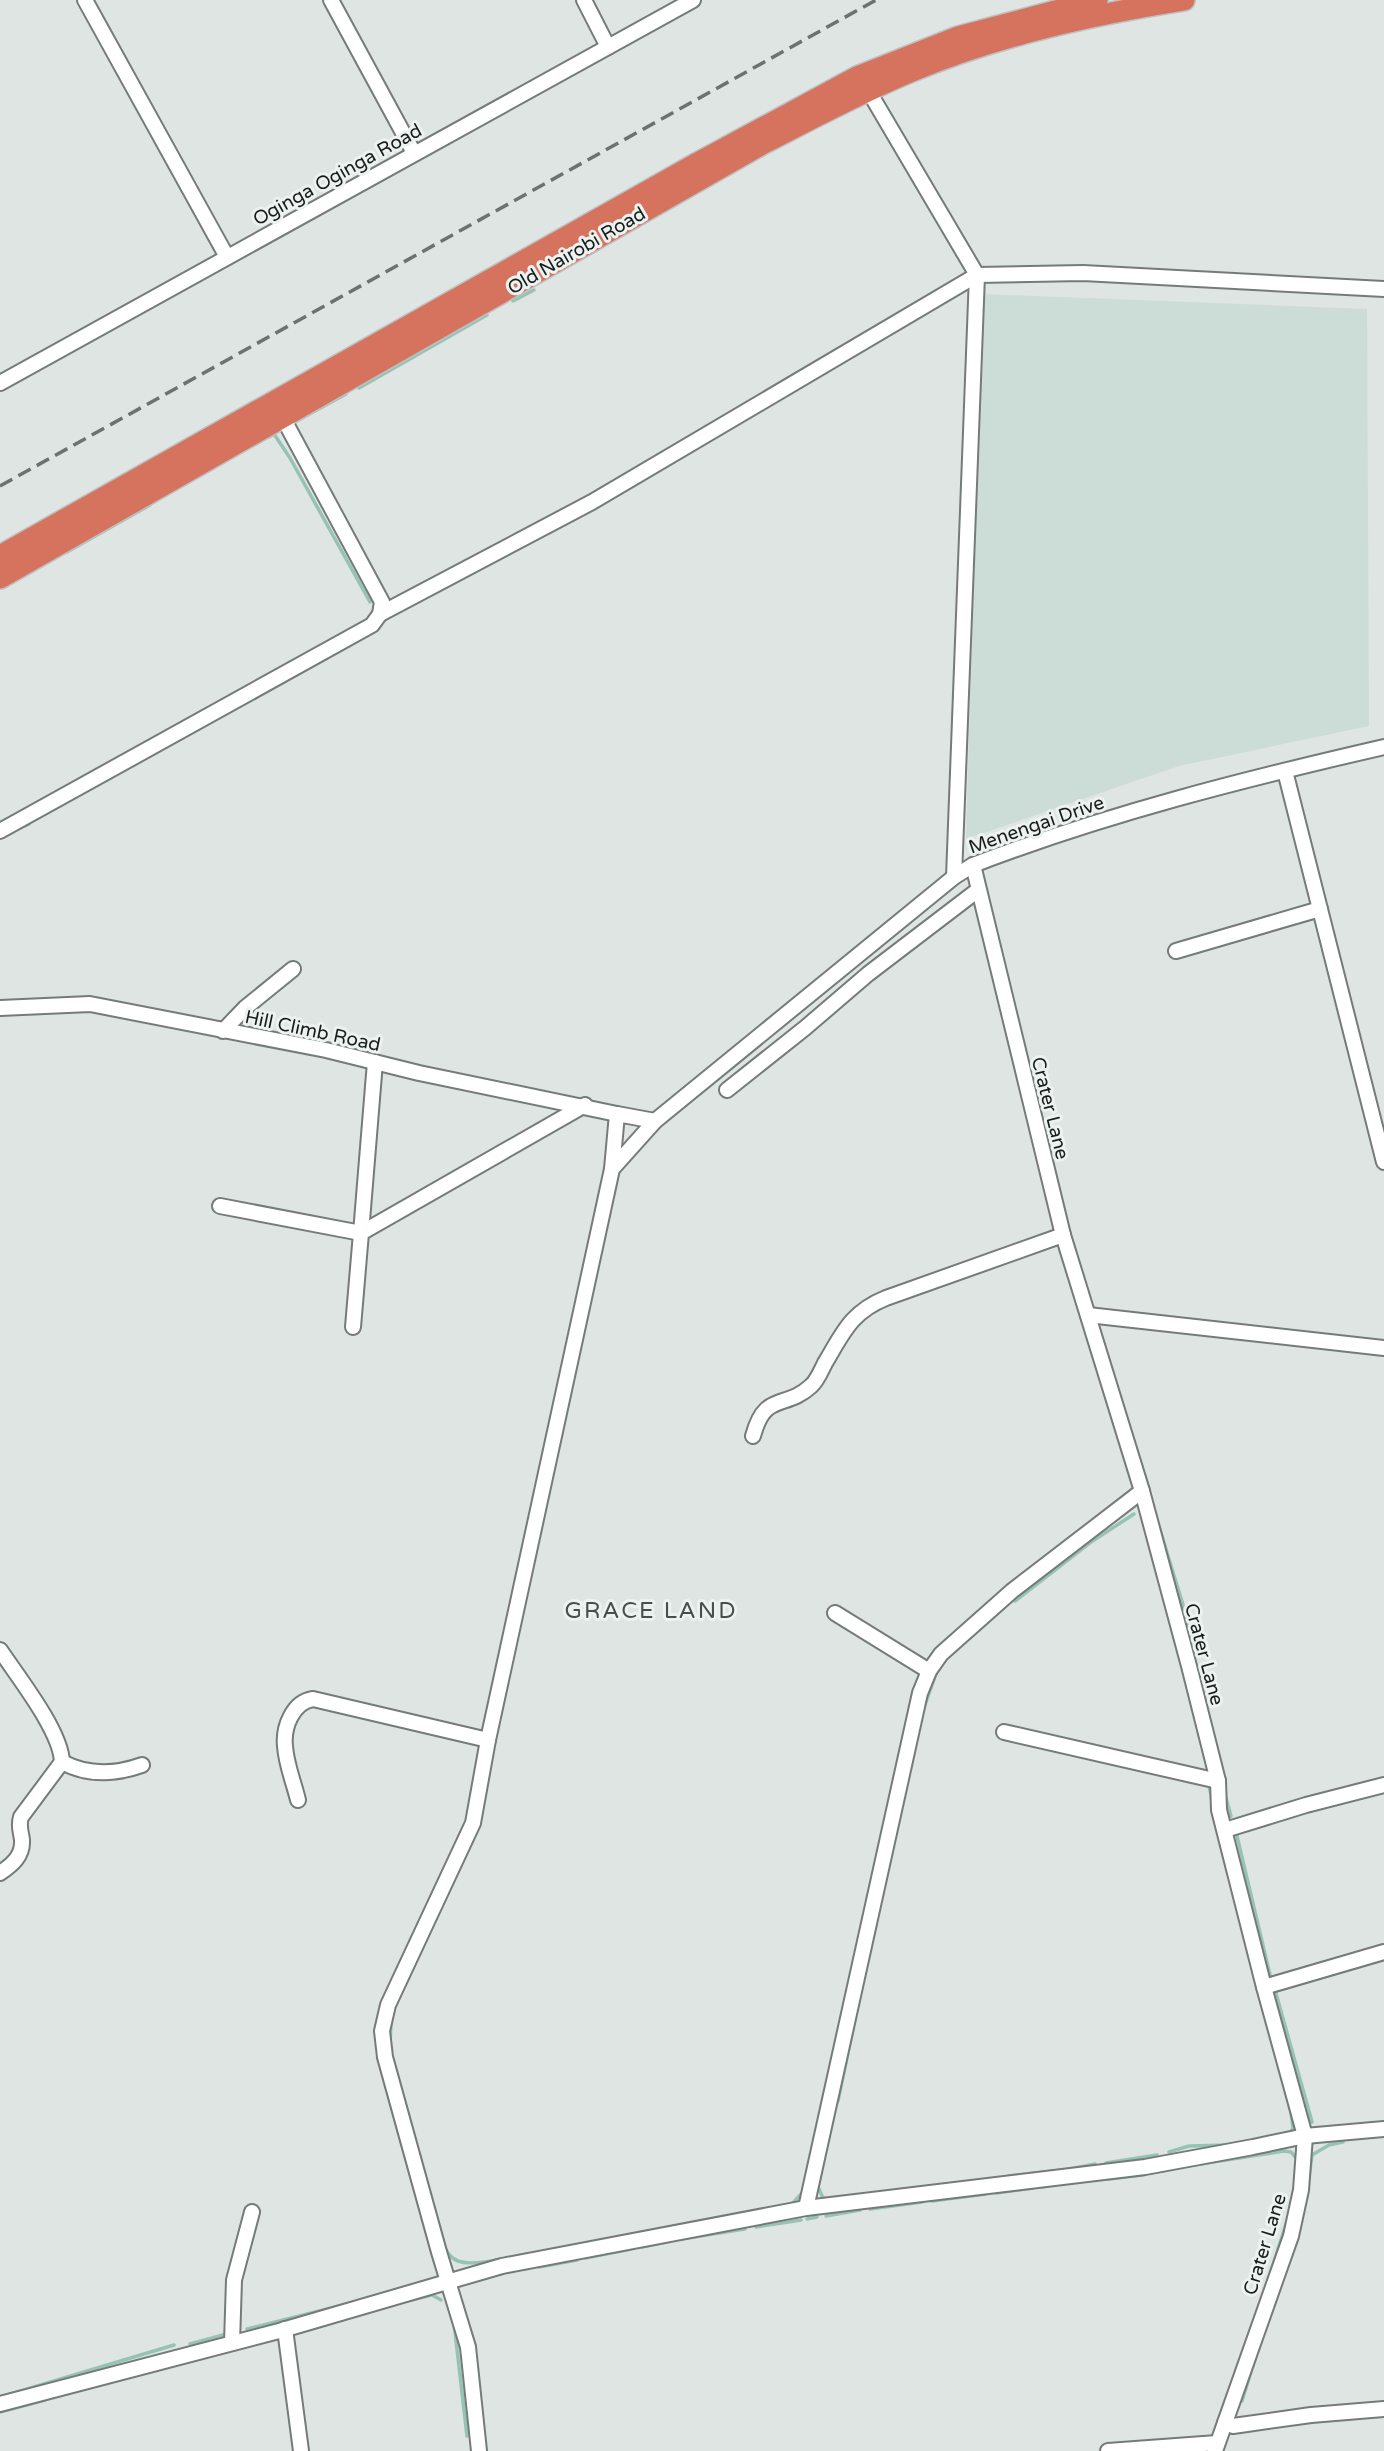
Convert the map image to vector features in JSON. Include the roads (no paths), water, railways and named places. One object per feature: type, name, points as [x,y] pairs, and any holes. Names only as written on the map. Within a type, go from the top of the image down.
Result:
[{"type":"highway","name":"Old Nairobi Road","points":[[0,556],[696,164],[857,77],[957,37],[1097,0]]},
{"type":"highway","name":"Old Nairobi Road","points":[[0,578],[764,143],[868,90],[945,58],[1005,38],[1184,0]]},
{"type":"street","points":[[85,0],[227,257]]},
{"type":"street","points":[[331,0],[414,153]]},
{"type":"street","points":[[583,0],[608,47]]},
{"type":"street","name":"Oginga Oginga Road","points":[[0,383],[693,0]]},
{"type":"street","points":[[868,90],[977,275],[954,877]]},
{"type":"street","points":[[0,831],[372,625],[380,614],[592,502],[977,275],[1083,273],[1384,289]]},
{"type":"street","points":[[283,418],[382,602],[380,614]]},
{"type":"street","name":"Menengai Drive","points":[[612,1169],[655,1121],[954,877],[973,865],[1147,806],[1384,747]]},
{"type":"street","points":[[1285,771],[1384,1162]]},
{"type":"street","name":"Crater Lane","points":[[973,865],[1063,1235],[1142,1491],[1186,1652],[1218,1782],[1219,1810],[1305,2136],[1301,2190],[1291,2236],[1216,2447]]},
{"type":"street","points":[[727,1090],[868,974],[978,890]]},
{"type":"street","points":[[1176,951],[1320,909]]},
{"type":"street","points":[[223,1031],[245,1008],[293,969]]},
{"type":"street","name":"Hill Climb Road","points":[[0,1008],[84,1003],[326,1049],[419,1073],[655,1121]]},
{"type":"street","points":[[353,1326],[375,1062]]},
{"type":"street","points":[[220,1206],[361,1233],[584,1105]]},
{"type":"street","points":[[479,2451],[468,2347],[384,2057],[382,2031],[388,2005],[472,1823],[612,1169],[617,1114]]},
{"type":"street","points":[[753,1436],[761,1413],[773,1403],[802,1393],[813,1385],[848,1323],[859,1311],[874,1303],[1063,1235]]},
{"type":"street","points":[[1088,1315],[1384,1348]]},
{"type":"street","points":[[806,2208],[920,1693],[929,1671],[941,1654],[1012,1591],[1142,1491]]},
{"type":"street","points":[[835,1613],[929,1671]]},
{"type":"street","points":[[0,1650],[35,1702],[62,1752],[62,1762],[21,1817],[20,1856],[0,1873]]},
{"type":"street","points":[[298,1800],[285,1747],[285,1735],[293,1712],[304,1700],[313,1699],[488,1740]]},
{"type":"street","points":[[1004,1732],[1218,1782]]},
{"type":"street","points":[[62,1762],[75,1769],[109,1774],[142,1765]]},
{"type":"street","points":[[1225,1830],[1384,1785]]},
{"type":"street","points":[[1264,1987],[1384,1952]]},
{"type":"street","points":[[0,2404],[285,2329],[502,2266],[806,2208],[1145,2166],[1305,2136],[1384,2129]]},
{"type":"street","points":[[232,2343],[234,2280],[252,2212]]},
{"type":"street","points":[[285,2329],[301,2451]]},
{"type":"street","points":[[1225,2423],[1233,2426],[1311,2415],[1384,2409]]},
{"type":"street","points":[[1108,2451],[1216,2447]]},
{"type":"waterway","points":[[513,301],[534,290]]},
{"type":"waterway","points":[[359,388],[487,315]]},
{"type":"waterway","points":[[293,423],[346,394]]},
{"type":"waterway","points":[[269,437],[274,434],[290,458],[370,602]]},
{"type":"waterway","points":[[67,552],[150,505]]},
{"type":"waterway","points":[[11,832],[29,824]]},
{"type":"waterway","points":[[0,1015],[8,1014]]},
{"type":"waterway","points":[[1015,1601],[1091,1542],[1134,1514]]},
{"type":"waterway","points":[[1157,1520],[1187,1618],[1189,1641]]},
{"type":"waterway","points":[[922,1713],[937,1671]]},
{"type":"waterway","points":[[1208,1782],[1212,1799]]},
{"type":"waterway","points":[[1224,1791],[1231,1816]]},
{"type":"waterway","points":[[1236,1832],[1271,1979]]},
{"type":"waterway","points":[[838,2101],[861,1990]]},
{"type":"waterway","points":[[1275,1990],[1312,2122]]},
{"type":"waterway","points":[[390,2046],[391,2023]]},
{"type":"waterway","points":[[379,2060],[402,2145]]},
{"type":"waterway","points":[[1290,2105],[1293,2128],[1290,2134]]},
{"type":"waterway","points":[[1309,2178],[1312,2155],[1329,2145],[1343,2142]]},
{"type":"waterway","points":[[1169,2152],[1189,2146],[1228,2145]]},
{"type":"waterway","points":[[1187,2166],[1284,2151],[1291,2152],[1298,2160]]},
{"type":"waterway","points":[[1106,2163],[1157,2155]]},
{"type":"waterway","points":[[824,2157],[818,2187],[823,2198],[829,2199]]},
{"type":"waterway","points":[[1070,2169],[1095,2164]]},
{"type":"waterway","points":[[1150,2173],[1173,2169]]},
{"type":"waterway","points":[[1009,2176],[1062,2170]]},
{"type":"waterway","points":[[1108,2179],[1143,2175]]},
{"type":"waterway","points":[[1041,2187],[1068,2183]]},
{"type":"waterway","points":[[996,2193],[1033,2188]]},
{"type":"waterway","points":[[792,2204],[803,2192]]},
{"type":"waterway","points":[[932,2201],[986,2194]]},
{"type":"waterway","points":[[870,2209],[922,2202]]},
{"type":"waterway","points":[[826,2216],[860,2210]]},
{"type":"waterway","points":[[807,2219],[817,2217]]},
{"type":"waterway","points":[[1271,2271],[1288,2218]]},
{"type":"waterway","points":[[660,2229],[707,2220]]},
{"type":"waterway","points":[[756,2227],[801,2220]]},
{"type":"waterway","points":[[681,2239],[745,2229]]},
{"type":"waterway","points":[[642,2247],[671,2241]]},
{"type":"waterway","points":[[443,2244],[453,2258],[465,2263],[528,2254]]},
{"type":"waterway","points":[[585,2258],[631,2249]]},
{"type":"waterway","points":[[539,2267],[577,2260]]},
{"type":"waterway","points":[[523,2269],[530,2268]]},
{"type":"waterway","points":[[501,2273],[513,2271]]},
{"type":"waterway","points":[[407,2301],[432,2295],[441,2300]]},
{"type":"waterway","points":[[247,2329],[359,2301]]},
{"type":"waterway","points":[[454,2323],[467,2436]]},
{"type":"waterway","points":[[190,2344],[223,2335]]},
{"type":"waterway","points":[[0,2397],[174,2345]]},
{"type":"waterway","points":[[1242,2401],[1259,2346]]},
{"type":"waterway","points":[[0,2412],[45,2400]]},
{"type":"railway","points":[[0,486],[876,0]]},
{"type":"district","name":"GRACE LAND","points":[[651,1610]]}]
